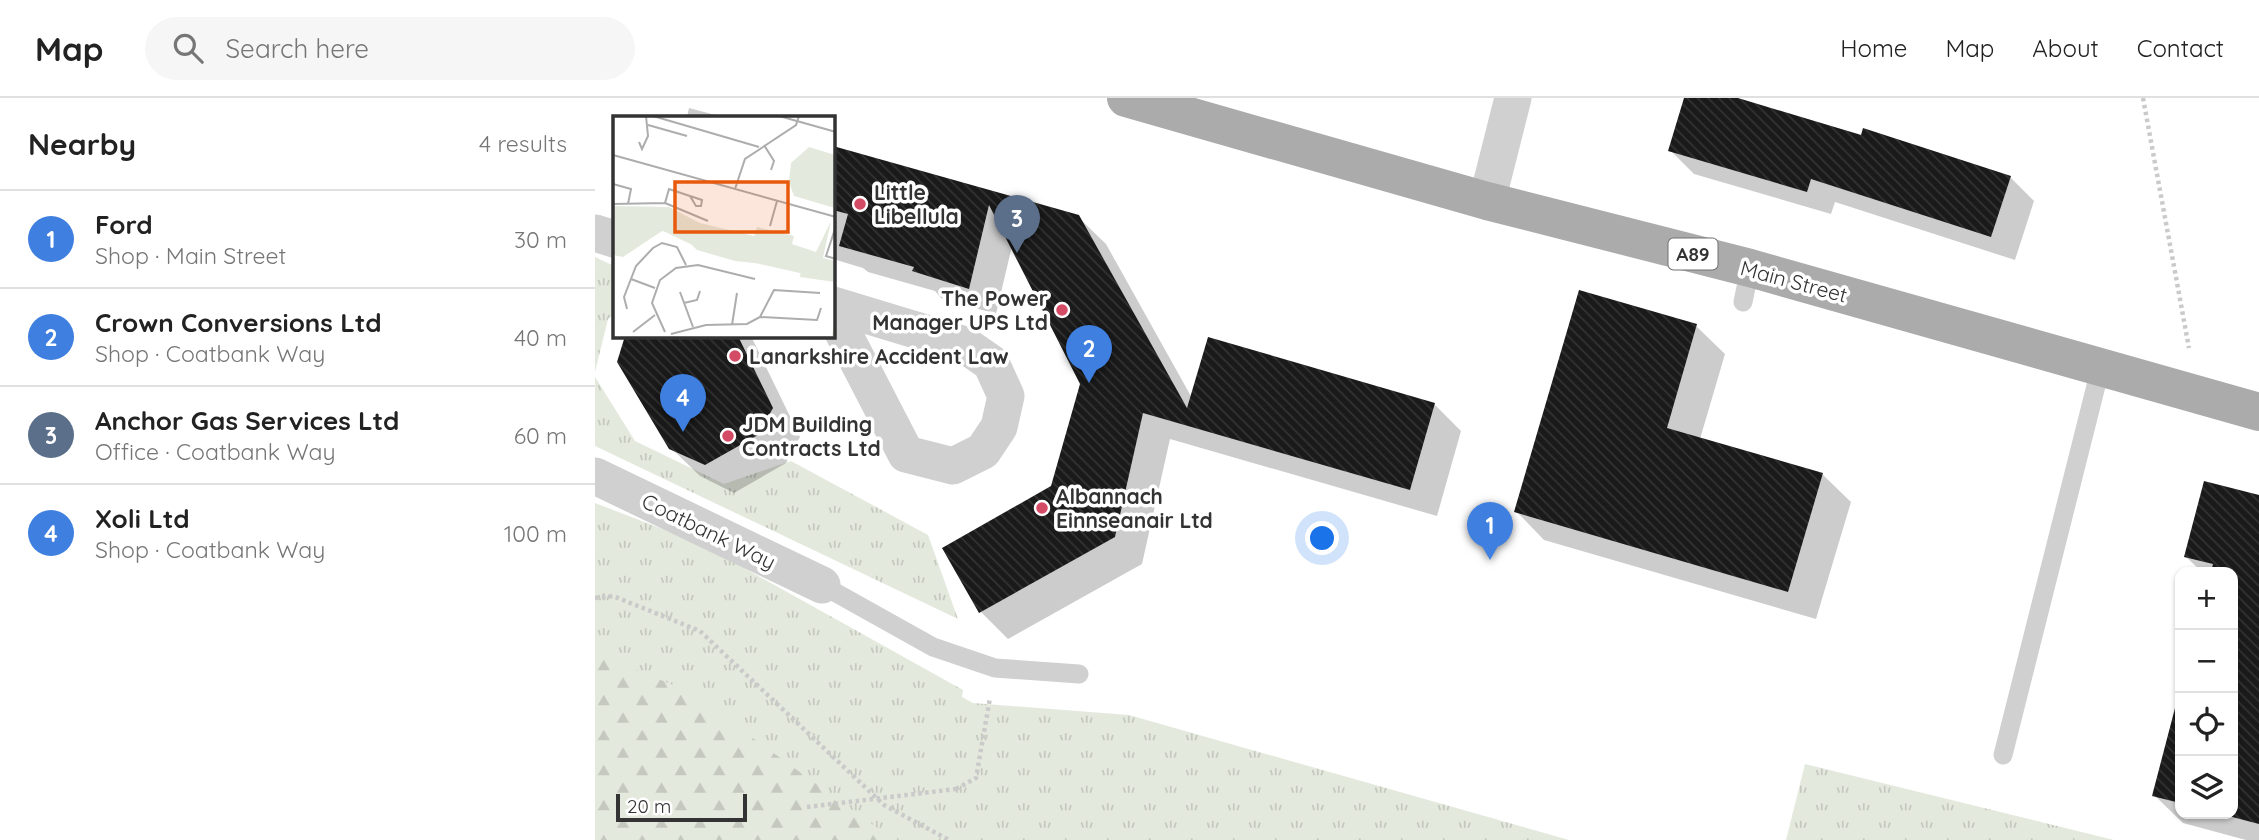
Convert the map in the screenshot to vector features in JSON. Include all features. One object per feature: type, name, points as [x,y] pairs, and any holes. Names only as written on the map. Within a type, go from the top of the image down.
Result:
[{"type":"main road","name":"Main Street","points":[[1126,98],[1487,201],[1746,285],[2101,366],[2259,412]]},
{"type":"street","points":[[1487,201],[1513,98]]},
{"type":"street","points":[[595,233],[613,239]]},
{"type":"street","points":[[835,306],[965,345],[991,363],[1006,396],[999,427],[982,451],[953,466],[906,454],[835,317]]},
{"type":"street","name":"Coatbank Way","points":[[595,476],[822,585]]},
{"type":"lane","points":[[2003,755],[2101,366]]},
{"type":"lane","points":[[822,585],[933,647],[995,668],[1079,674]]},
{"type":"path","points":[[2143,98],[2198,394]]},
{"type":"path","points":[[595,598],[613,596],[700,631],[884,804],[949,840]]},
{"type":"path","points":[[807,807],[956,789],[976,778],[995,668]]},
{"type":"green space","points":[[595,257],[613,266],[613,316],[608,319],[595,372]]},
{"type":"green space","points":[[595,377],[635,441],[724,484],[791,461],[928,535],[958,619],[595,446]]},
{"type":"green space","points":[[595,503],[699,543],[963,690],[962,697],[973,703],[1129,715],[1569,840],[595,840]]},
{"type":"green space","points":[[595,652],[689,692],[894,840],[595,840]]},
{"type":"green space","points":[[1805,764],[2114,840],[1786,840]]},
{"type":"building","points":[[1684,98],[1738,98],[1861,135],[1863,128],[2011,176],[1991,237],[1811,179],[1807,192],[1668,151]]},
{"type":"building","points":[[835,147],[1079,215],[1187,408],[1208,337],[1435,403],[1410,490],[1143,413],[1115,537],[979,613],[942,548],[1051,486],[1080,384],[989,205],[969,289],[912,271],[914,267],[839,246],[848,214],[835,211]]},
{"type":"building","points":[[1579,290],[1697,324],[1667,428],[1823,473],[1788,592],[1514,512]]},
{"type":"building","points":[[624,338],[739,338],[773,408],[758,435],[705,465],[669,449],[617,362]]},
{"type":"building","points":[[2204,481],[2259,495],[2259,824],[2238,818],[2238,567],[2212,567],[2213,564],[2184,557]]},
{"type":"building","points":[[2175,708],[2175,802],[2152,796]]},
{"type":"place","name":"Little Libellula","points":[[860,204]]},
{"type":"place","name":"Anchor Gas Services Ltd","points":[[1017,253]]},
{"type":"place","name":"The Power Manager UPS Ltd","points":[[1062,310]]},
{"type":"place","name":"Lanarkshire Accident Law","points":[[735,356]]},
{"type":"place","name":"Crown Conversions Ltd","points":[[1089,383]]},
{"type":"place","name":"Xoli Ltd","points":[[683,432]]},
{"type":"place","name":"JDM Building Contracts Ltd","points":[[728,436]]},
{"type":"place","name":"Albannach Einnseanair Ltd","points":[[1042,508]]},
{"type":"place","name":"Ford","points":[[1490,560]]}]
